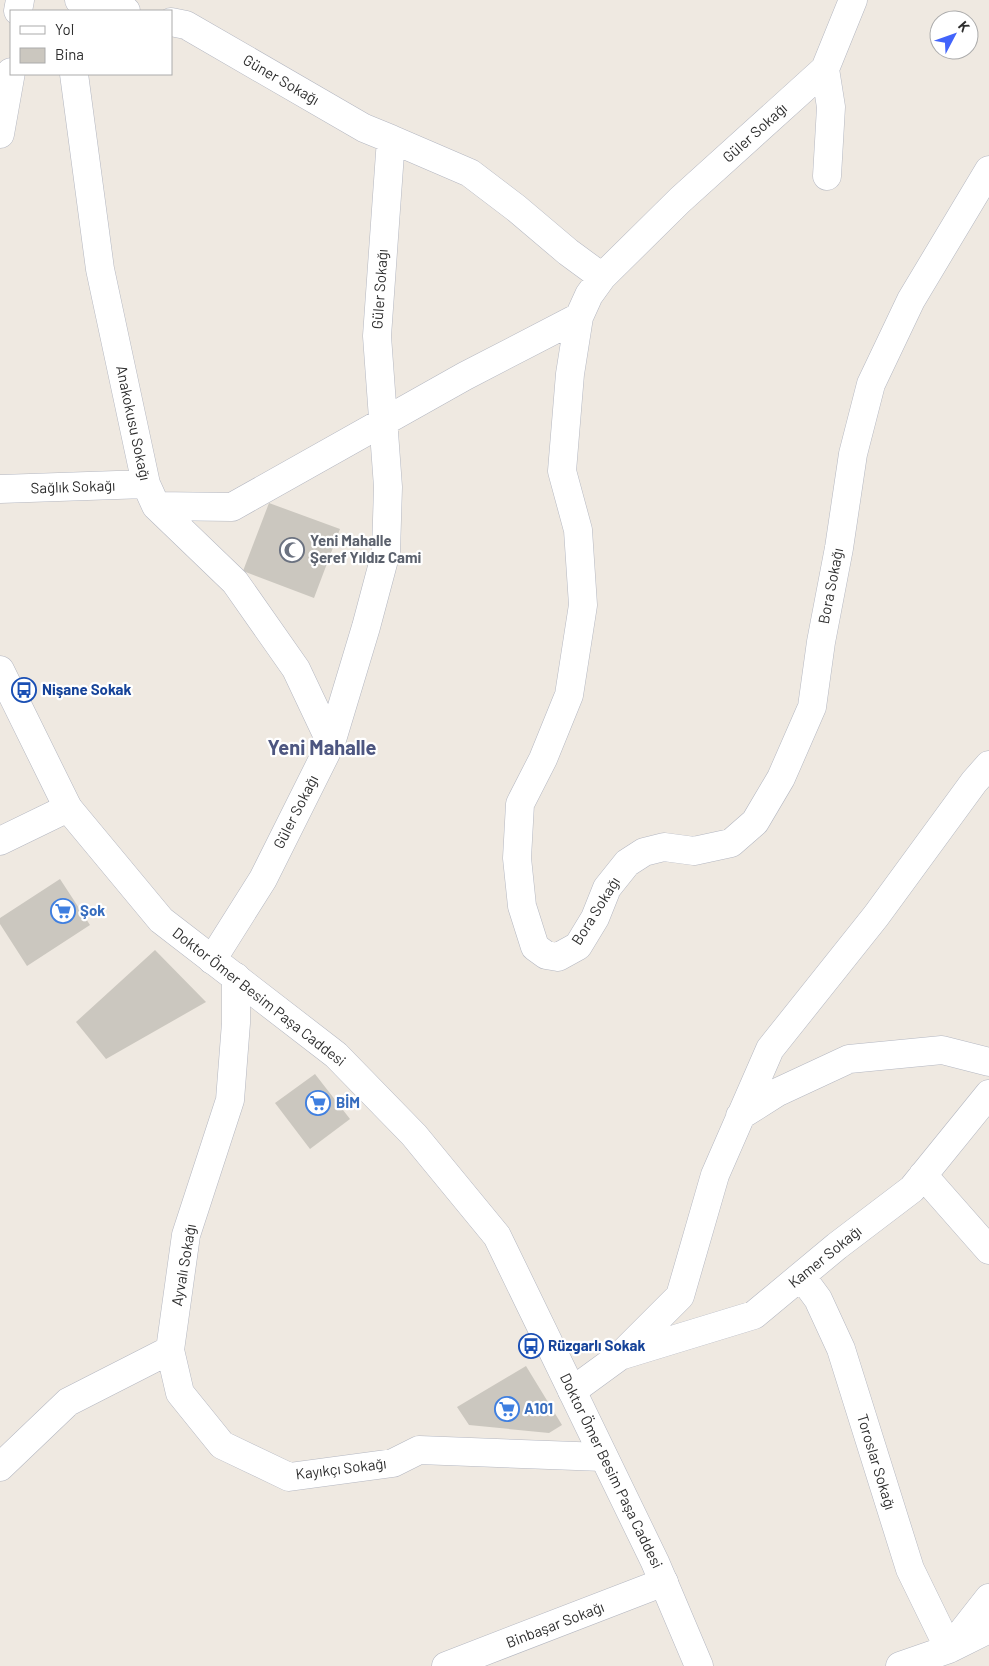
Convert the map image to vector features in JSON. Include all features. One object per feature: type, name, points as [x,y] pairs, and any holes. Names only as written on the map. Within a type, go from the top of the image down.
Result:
[{"type":"street","points":[[79,0],[122,10]]},
{"type":"street","name":"Güler Sokağı","points":[[602,277],[680,200],[825,69],[853,0]]},
{"type":"street","name":"Güner Sokağı","points":[[172,22],[186,26],[364,128],[391,139]]},
{"type":"street","points":[[825,69],[831,107],[827,176]]},
{"type":"street","name":"Anakokusu Sokağı","points":[[74,75],[100,269],[151,495]]},
{"type":"street","points":[[0,134],[7,77]]},
{"type":"street","points":[[391,139],[470,173],[602,277]]},
{"type":"street","name":"Güler Sokağı","points":[[212,960],[263,879],[331,743],[366,627],[386,552],[388,487],[377,336],[391,139]]},
{"type":"street","name":"Bora Sokağı","points":[[602,277],[589,295],[579,317],[570,374],[562,471],[578,530],[583,605],[569,695],[543,759],[520,804],[517,858],[522,906],[535,947],[546,955],[558,957],[578,946],[595,918],[607,888],[627,863],[644,852],[664,847],[694,851],[731,843],[755,822],[781,778],[812,707],[820,642],[839,548],[853,454],[871,384],[911,300],[989,170]]},
{"type":"street","name":"Sağlık Sokağı","points":[[0,489],[151,495],[232,507],[383,424],[465,376],[579,317]]},
{"type":"street","points":[[151,495],[235,582],[296,669],[331,743]]},
{"type":"street","name":"Doktor Ömer Besim Paşa Caddesi","points":[[0,670],[68,808],[160,920],[336,1055],[414,1135],[497,1236],[664,1582],[699,1666]]},
{"type":"street","points":[[572,1391],[620,1356],[680,1296],[714,1175],[770,1049],[876,916],[974,782],[989,765]]},
{"type":"street","points":[[0,841],[68,808]]},
{"type":"street","name":"Ayvalı Sokağı","points":[[170,1350],[186,1235],[230,1100],[236,1023],[236,978]]},
{"type":"street","points":[[740,1116],[778,1092],[849,1059],[942,1050],[989,1062]]},
{"type":"street","name":"Kamer Sokağı","points":[[620,1356],[754,1315],[912,1189],[989,1094]]},
{"type":"street","points":[[923,1175],[989,1250]]},
{"type":"street","name":"Toroslar Sokağı","points":[[801,1276],[818,1299],[841,1349],[910,1569],[949,1649]]},
{"type":"street","points":[[0,1467],[68,1402],[170,1350]]},
{"type":"street","name":"Kayıkçı Sokağı","points":[[170,1350],[180,1393],[222,1445],[289,1476],[393,1463],[419,1450],[604,1457]]},
{"type":"street","name":"Binbaşar Sokağı","points":[[446,1666],[664,1582]]},
{"type":"street","points":[[949,1649],[989,1598]]},
{"type":"street","points":[[900,1666],[949,1649],[989,1630]]},
{"type":"building","name":"Yeni Mahalle Şeref Yıldız Cami","points":[[269,503],[340,529],[314,598],[243,571]]},
{"type":"building","points":[[60,879],[90,925],[27,966],[0,924],[0,918]]},
{"type":"building","points":[[155,950],[206,1002],[106,1059],[76,1022]]},
{"type":"building","points":[[315,1074],[350,1119],[310,1149],[275,1103]]},
{"type":"building","points":[[526,1366],[562,1425],[549,1433],[469,1425],[457,1407]]},
{"type":"place","name":"Yeni Mahalle Şeref Yıldız Cami","points":[[292,550]]},
{"type":"place","name":"Nişane Sokak","points":[[24,690]]},
{"type":"place","name":"Şok","points":[[63,911]]},
{"type":"place","name":"BİM","points":[[318,1103]]},
{"type":"place","name":"Rüzgarlı Sokak","points":[[531,1346]]},
{"type":"place","name":"A101","points":[[507,1409]]},
{"type":"district","name":"Yeni Mahalle","points":[[322,748]]}]
